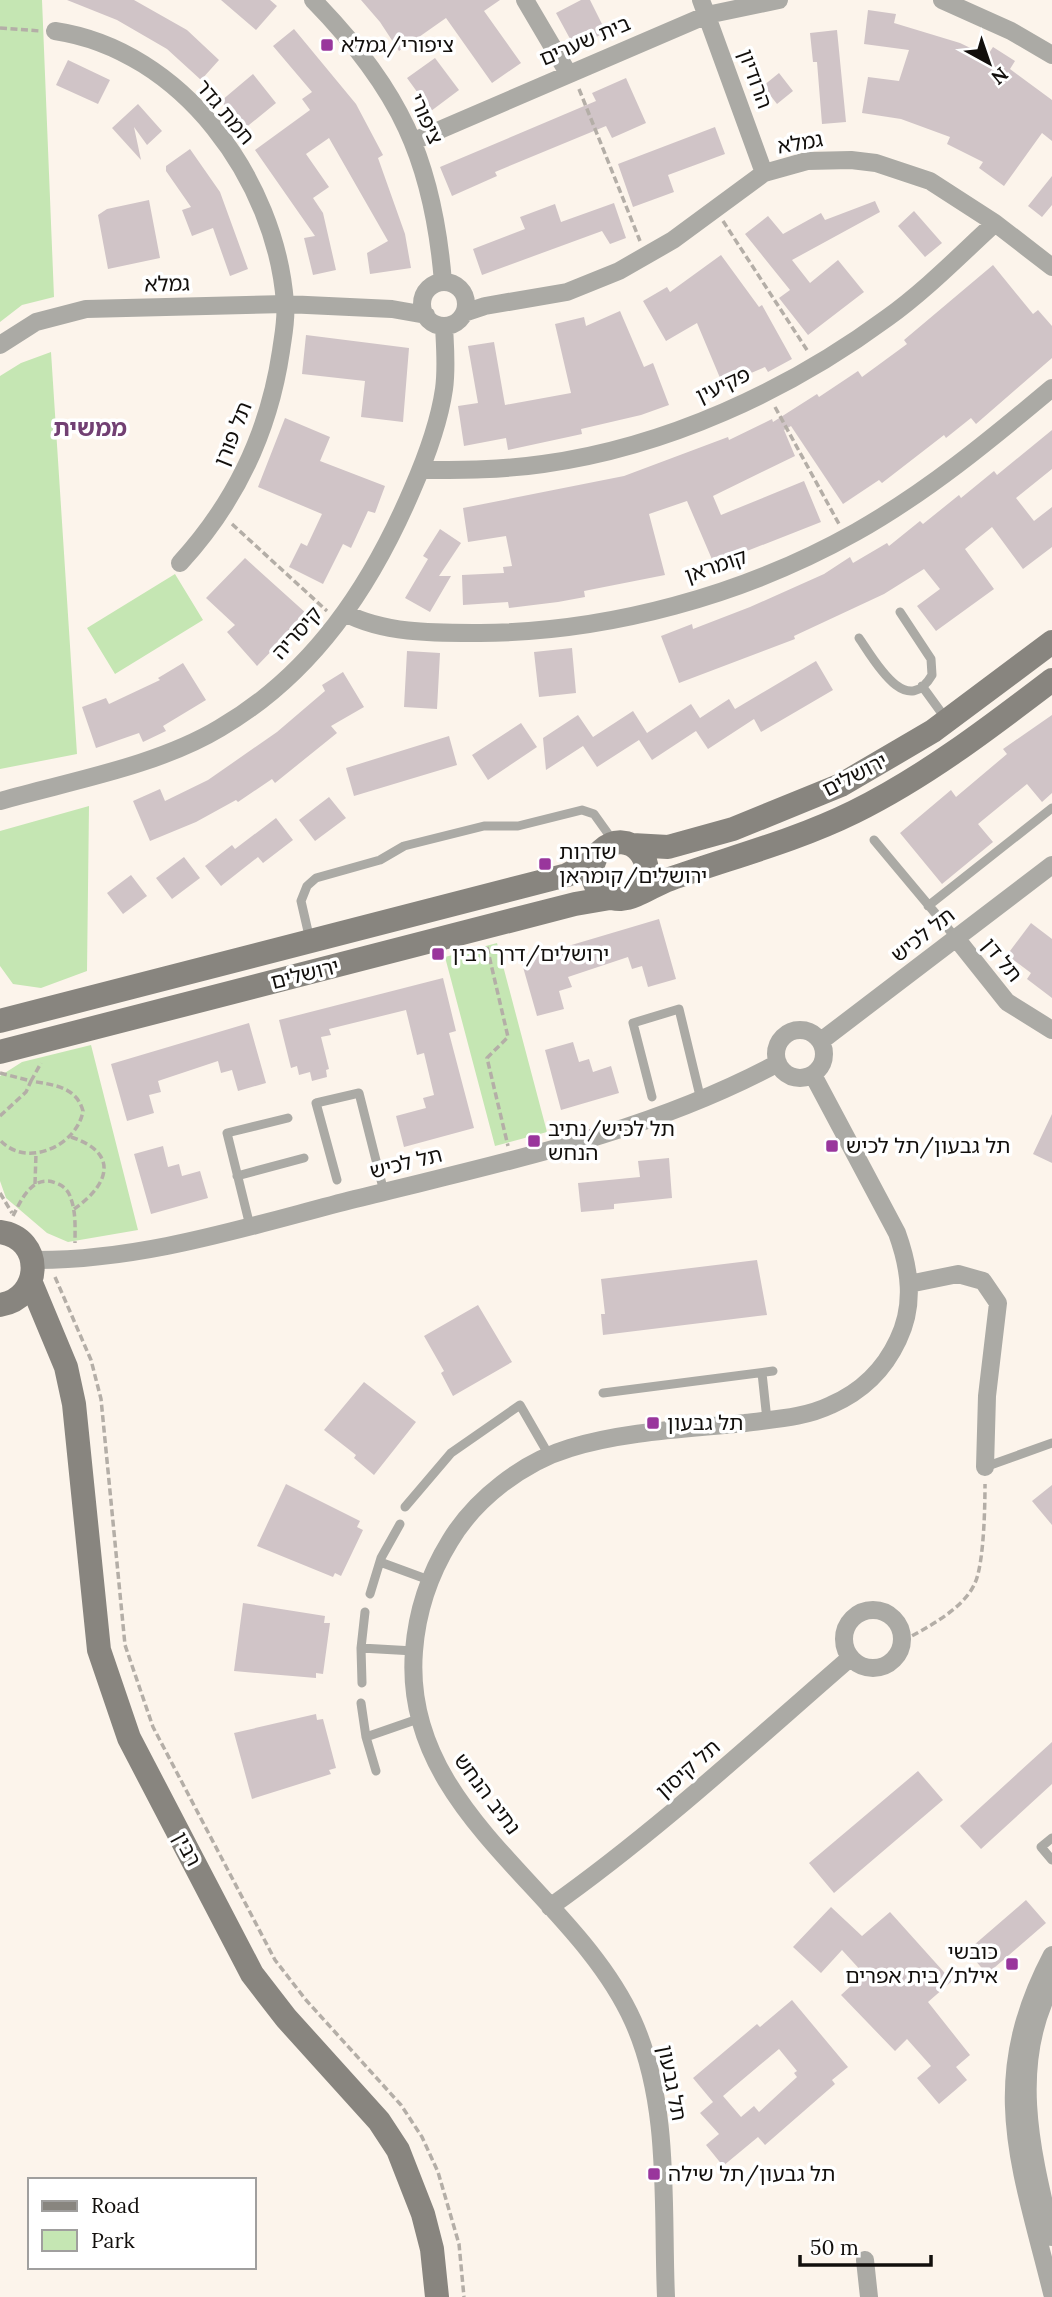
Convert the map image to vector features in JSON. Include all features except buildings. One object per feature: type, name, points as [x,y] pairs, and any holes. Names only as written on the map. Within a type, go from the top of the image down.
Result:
[{"type":"main road","name":"ירושלים","points":[[624,844],[668,847],[733,829],[841,785],[947,721],[1052,642]]},
{"type":"main road","name":"ירושלים","points":[[637,893],[673,878],[742,857],[854,812],[949,756],[1052,680]]},
{"type":"main road","points":[[624,844],[640,851],[648,867],[644,886],[637,893],[629,898],[610,898],[595,885],[591,870],[599,852],[624,844]]},
{"type":"main road","name":"ירושלים","points":[[0,1021],[567,875],[594,861]]},
{"type":"main road","name":"ירושלים","points":[[0,1052],[482,928],[610,898]]},
{"type":"main road","name":"רבין","points":[[8,1225],[25,1245],[37,1268],[75,1414],[99,1650],[129,1738],[252,1974],[286,2018],[379,2121],[398,2150],[423,2214],[432,2249],[438,2297]]},
{"type":"main road","points":[[2,1305],[21,1297],[37,1268]]},
{"type":"main road","points":[[2,1305],[34,1323],[59,1348]]},
{"type":"street","name":"ציפורי","points":[[313,0],[354,42],[387,89],[414,141],[429,194],[443,282]]},
{"type":"street","points":[[525,0],[569,72]]},
{"type":"street","name":"בית שערים","points":[[414,141],[569,72],[704,7],[779,0]]},
{"type":"street","points":[[942,0],[1010,31],[1052,55]]},
{"type":"street","name":"הרודיון","points":[[704,7],[764,173]]},
{"type":"street","name":"חמת גדר","points":[[55,31],[117,51],[179,91],[201,111],[232,152],[255,194],[273,243],[286,304]]},
{"type":"street","name":"גמלא","points":[[464,305],[518,302],[567,292],[646,257],[764,173],[807,161],[876,163],[930,181],[995,223],[1052,267]]},
{"type":"street","name":"פקיעין","points":[[421,470],[492,469],[603,453],[690,425],[766,390],[887,318],[995,223]]},
{"type":"street","points":[[443,282],[457,286],[464,305],[457,322],[444,326],[434,323],[426,316],[422,305],[425,294],[432,286],[443,282]]},
{"type":"street","name":"גמלא","points":[[344,306],[405,301],[425,294]]},
{"type":"street","name":"גמלא","points":[[0,345],[36,322],[86,309],[286,304],[392,309],[426,316]]},
{"type":"street","name":"תל פורן","points":[[180,563],[220,513],[245,471],[276,384],[286,304]]},
{"type":"street","name":"קיסריה","points":[[0,801],[162,755],[219,729],[269,696],[313,654],[342,617],[390,542],[421,470],[444,390],[444,326]]},
{"type":"street","name":"קומראן","points":[[342,617],[390,628],[466,633],[505,632],[618,618],[658,609],[739,583],[807,557],[846,537],[978,450],[1052,388]]},
{"type":"street","name":"תל לכיש","points":[[821,1041],[1052,865]]},
{"type":"street","name":"תל דן","points":[[956,939],[1007,1002],[1052,1030]]},
{"type":"street","points":[[806,1030],[821,1041],[824,1059],[813,1075],[802,1078],[791,1076],[778,1063],[778,1045],[792,1031],[806,1030]]},
{"type":"street","name":"תל לכיש","points":[[37,1268],[76,1259],[154,1250],[598,1136],[701,1100],[778,1063]]},
{"type":"street","name":"נתיב הנחש","points":[[550,1907],[463,1807],[435,1765],[418,1720],[412,1673],[415,1625],[429,1580],[451,1538],[482,1501],[521,1470],[568,1448],[621,1437],[800,1416],[830,1406],[854,1393],[875,1376],[891,1355],[902,1333],[908,1309],[906,1258],[897,1233],[813,1075]]},
{"type":"street","points":[[909,1284],[958,1274],[983,1281],[998,1303],[987,1396],[985,1467]]},
{"type":"street","points":[[864,1610],[887,1612],[896,1619],[903,1641],[892,1661],[882,1667],[859,1665],[850,1658],[845,1647],[846,1625],[864,1610]]},
{"type":"street","name":"תל קיסון","points":[[550,1907],[602,1870],[669,1815],[850,1658]]},
{"type":"street","name":"תל גבעון","points":[[550,1907],[608,1977],[632,2019],[647,2059],[660,2148],[666,2297]]},
{"type":"street","points":[[1052,1955],[1036,1984],[1024,2021],[1012,2100],[1016,2147],[1052,2293]]},
{"type":"street","points":[[1052,1984],[1037,2025],[1026,2099],[1030,2144],[1052,2238]]},
{"type":"street","points":[[865,2259],[869,2297]]},
{"type":"lane","points":[[859,638],[894,685],[910,691],[922,686],[932,675],[932,663],[900,612]]},
{"type":"lane","points":[[922,686],[947,721]]},
{"type":"lane","points":[[928,906],[1052,808]]},
{"type":"lane","points":[[310,941],[301,901],[307,886],[316,878],[380,860],[404,846],[484,826],[518,826],[582,810],[594,814],[624,844]]},
{"type":"lane","points":[[874,840],[956,939]]},
{"type":"lane","points":[[652,1097],[633,1023],[679,1009],[701,1100]]},
{"type":"lane","points":[[337,1180],[316,1102],[359,1093],[384,1192]]},
{"type":"lane","points":[[250,1226],[227,1133],[288,1118]]},
{"type":"lane","points":[[237,1176],[304,1158]]},
{"type":"lane","points":[[603,1393],[773,1371]]},
{"type":"lane","points":[[762,1373],[767,1420]]},
{"type":"lane","points":[[405,1507],[451,1453],[520,1405],[550,1457]]},
{"type":"lane","points":[[985,1467],[1052,1443]]},
{"type":"lane","points":[[370,1594],[380,1562],[400,1524]]},
{"type":"lane","points":[[380,1562],[429,1580]]},
{"type":"lane","points":[[362,1684],[361,1648],[365,1612]]},
{"type":"lane","points":[[361,1648],[414,1651]]},
{"type":"lane","points":[[361,1703],[366,1737],[376,1771]]},
{"type":"lane","points":[[366,1737],[418,1720]]},
{"type":"lane","points":[[1052,1838],[1041,1847],[1052,1860]]},
{"type":"path","points":[[0,28],[55,31]]},
{"type":"path","points":[[569,72],[612,166],[646,257]]},
{"type":"path","points":[[715,209],[815,363]]},
{"type":"path","points":[[766,390],[846,537]]},
{"type":"path","points":[[220,513],[342,617]]},
{"type":"path","points":[[482,928],[508,1037],[487,1058],[511,1160]]},
{"type":"path","points":[[0,1116],[26,1091],[31,1081],[65,1088],[77,1099],[83,1111],[71,1137],[36,1153],[16,1152],[0,1140]]},
{"type":"path","points":[[71,1137],[93,1146],[100,1153],[104,1164],[99,1188],[74,1209]]},
{"type":"path","points":[[36,1153],[36,1184]]},
{"type":"path","points":[[8,1225],[23,1197],[36,1184],[44,1180],[62,1185],[68,1192],[74,1209],[76,1259]]},
{"type":"path","points":[[0,1193],[8,1225]]},
{"type":"path","points":[[37,1268],[78,1324],[98,1386],[109,1461],[119,1605],[125,1645],[153,1727],[275,1960],[306,2000],[401,2105],[422,2137],[438,2172],[459,2244],[464,2297]]},
{"type":"path","points":[[903,1641],[940,1618],[960,1601],[976,1582],[985,1513],[985,1467]]},
{"type":"green space","points":[[0,0],[42,0],[54,297],[22,305],[0,322]]},
{"type":"green space","points":[[51,352],[77,754],[0,769],[0,376],[21,363]]},
{"type":"green space","points":[[175,574],[203,620],[115,674],[87,628]]},
{"type":"green space","points":[[89,806],[87,971],[41,988],[13,984],[0,966],[0,831]]},
{"type":"green space","points":[[497,943],[547,1132],[495,1146],[445,957]]},
{"type":"green space","points":[[91,1045],[138,1230],[68,1242],[47,1233],[6,1198],[0,1181],[0,1076],[22,1062]]},
{"type":"place","name":"ציפורי/גמלא","points":[[327,45]]},
{"type":"place","name":"שדרות ירושלים/קומראן","points":[[545,864]]},
{"type":"place","name":"ירושלים/דרך רבין","points":[[438,954]]},
{"type":"place","name":"תל לכיש/נתיב הנחש","points":[[534,1141]]},
{"type":"place","name":"תל גבעון/תל לכיש","points":[[832,1146]]},
{"type":"place","name":"תל גבעון","points":[[653,1423]]},
{"type":"place","name":"כובשי אילת/בית אפרים","points":[[1012,1964]]},
{"type":"place","name":"תל גבעון/תל שילה","points":[[654,2174]]},
{"type":"district","name":"ממשית","points":[[90,428]]}]
